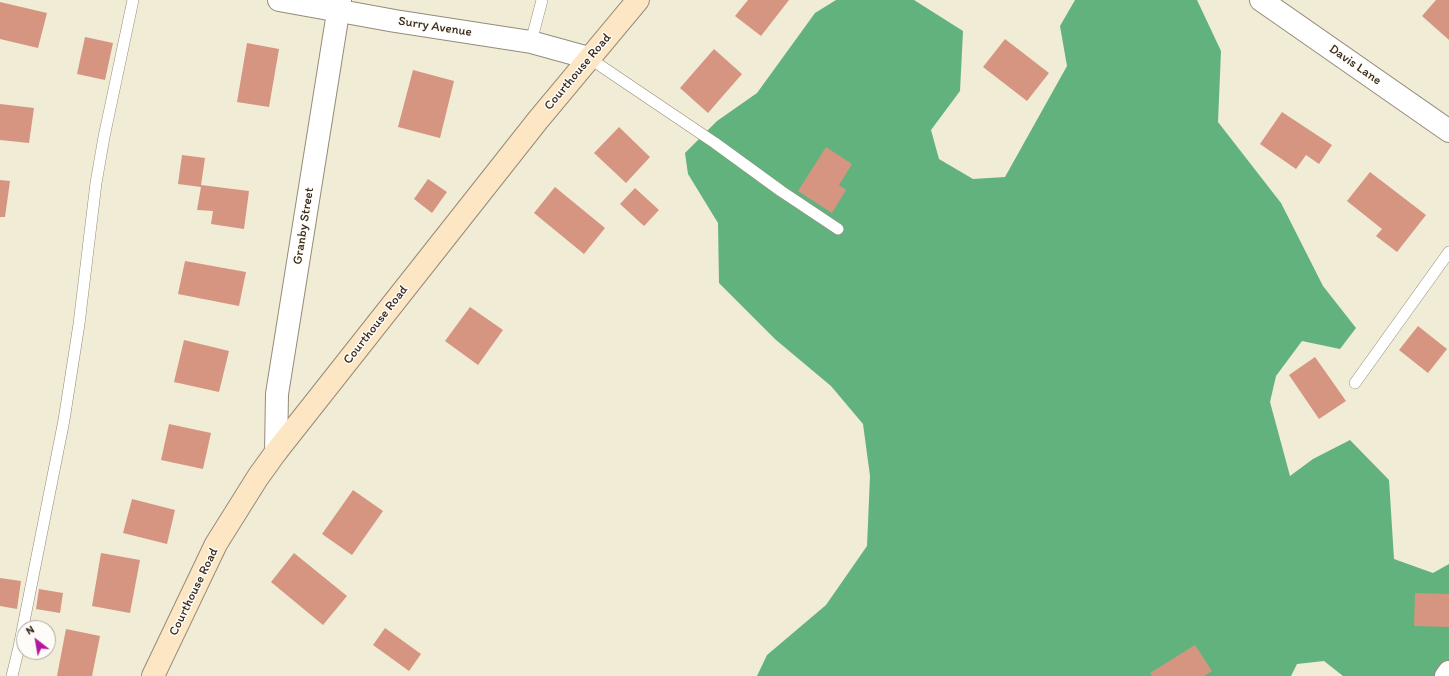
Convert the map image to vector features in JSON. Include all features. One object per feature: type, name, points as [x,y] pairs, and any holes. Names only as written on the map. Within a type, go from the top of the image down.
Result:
[{"type":"street","name":"Surry Avenue","points":[[279,0],[339,5],[395,21],[532,42],[589,58]]},
{"type":"street","name":"Courthouse Road","points":[[154,676],[216,544],[258,477],[276,452],[538,120],[638,0]]},
{"type":"street","name":"Davis Lane","points":[[1261,0],[1449,130]]},
{"type":"street","name":"Granby Street","points":[[276,452],[277,394],[339,5]]},
{"type":"street","points":[[1446,676],[1449,672]]},
{"type":"lane","points":[[12,676],[64,420],[80,324],[96,183],[104,137],[133,0]]},
{"type":"lane","points":[[532,42],[542,0]]},
{"type":"lane","points":[[589,58],[715,143],[781,191],[838,229]]},
{"type":"lane","points":[[1355,383],[1449,252]]},
{"type":"green space","points":[[836,0],[914,0],[963,31],[960,91],[931,130],[939,159],[973,179],[1005,177],[1067,66],[1060,26],[1075,0],[1197,0],[1221,51],[1218,122],[1281,203],[1323,286],[1356,328],[1340,349],[1302,341],[1276,376],[1270,402],[1290,476],[1313,459],[1350,440],[1389,480],[1394,559],[1433,573],[1449,564],[1449,676],[1343,676],[1324,661],[1297,664],[1291,676],[757,676],[767,655],[826,605],[867,546],[870,476],[863,424],[831,386],[776,340],[719,283],[718,223],[688,174],[685,153],[717,121],[757,93],[815,13]]},
{"type":"building","points":[[748,0],[789,0],[761,36],[735,16]]},
{"type":"building","points":[[1436,0],[1449,0],[1449,40],[1422,16]]},
{"type":"building","points":[[0,2],[47,13],[38,48],[0,39]]},
{"type":"building","points":[[85,37],[113,43],[105,80],[77,74]]},
{"type":"building","points":[[1005,39],[1049,73],[1027,101],[983,67]]},
{"type":"building","points":[[247,43],[279,49],[269,107],[237,102]]},
{"type":"building","points":[[714,49],[742,74],[708,113],[680,88]]},
{"type":"building","points":[[413,70],[454,81],[440,138],[398,127]]},
{"type":"building","points":[[0,104],[34,108],[29,143],[0,140]]},
{"type":"building","points":[[1282,112],[1332,145],[1319,164],[1306,155],[1296,169],[1260,144]]},
{"type":"building","points":[[619,127],[650,157],[626,183],[594,153]]},
{"type":"building","points":[[826,147],[852,164],[839,185],[846,190],[832,213],[798,191]]},
{"type":"building","points":[[182,155],[205,158],[201,185],[249,191],[244,229],[211,224],[213,211],[197,210],[201,187],[178,184]]},
{"type":"building","points":[[1370,172],[1426,215],[1397,252],[1376,236],[1382,229],[1347,201]]},
{"type":"building","points":[[428,179],[447,192],[432,213],[414,199]]},
{"type":"building","points":[[0,180],[10,181],[5,217],[0,217]]},
{"type":"building","points":[[555,187],[605,228],[584,254],[534,213]]},
{"type":"building","points":[[635,188],[659,210],[644,226],[620,204]]},
{"type":"building","points":[[185,261],[246,272],[239,306],[178,294]]},
{"type":"building","points":[[470,307],[503,330],[478,365],[445,341]]},
{"type":"building","points":[[1418,326],[1447,349],[1428,373],[1399,350]]},
{"type":"building","points":[[184,340],[229,351],[219,392],[174,382]]},
{"type":"building","points":[[1315,357],[1346,401],[1319,419],[1289,375]]},
{"type":"building","points":[[169,424],[211,433],[203,469],[161,460]]},
{"type":"building","points":[[353,490],[383,511],[352,555],[322,534]]},
{"type":"building","points":[[132,499],[175,510],[167,544],[123,533]]},
{"type":"building","points":[[101,553],[140,560],[130,613],[92,606]]},
{"type":"building","points":[[294,553],[347,596],[323,625],[271,582]]},
{"type":"building","points":[[0,578],[21,581],[17,609],[0,606]]},
{"type":"building","points":[[39,589],[63,593],[60,613],[36,609]]},
{"type":"building","points":[[1415,593],[1449,594],[1449,627],[1414,626]]},
{"type":"building","points":[[385,628],[421,654],[409,671],[373,645]]},
{"type":"building","points":[[66,629],[100,636],[92,676],[57,676]]},
{"type":"building","points":[[1195,645],[1212,671],[1204,676],[1152,676],[1150,673]]}]
